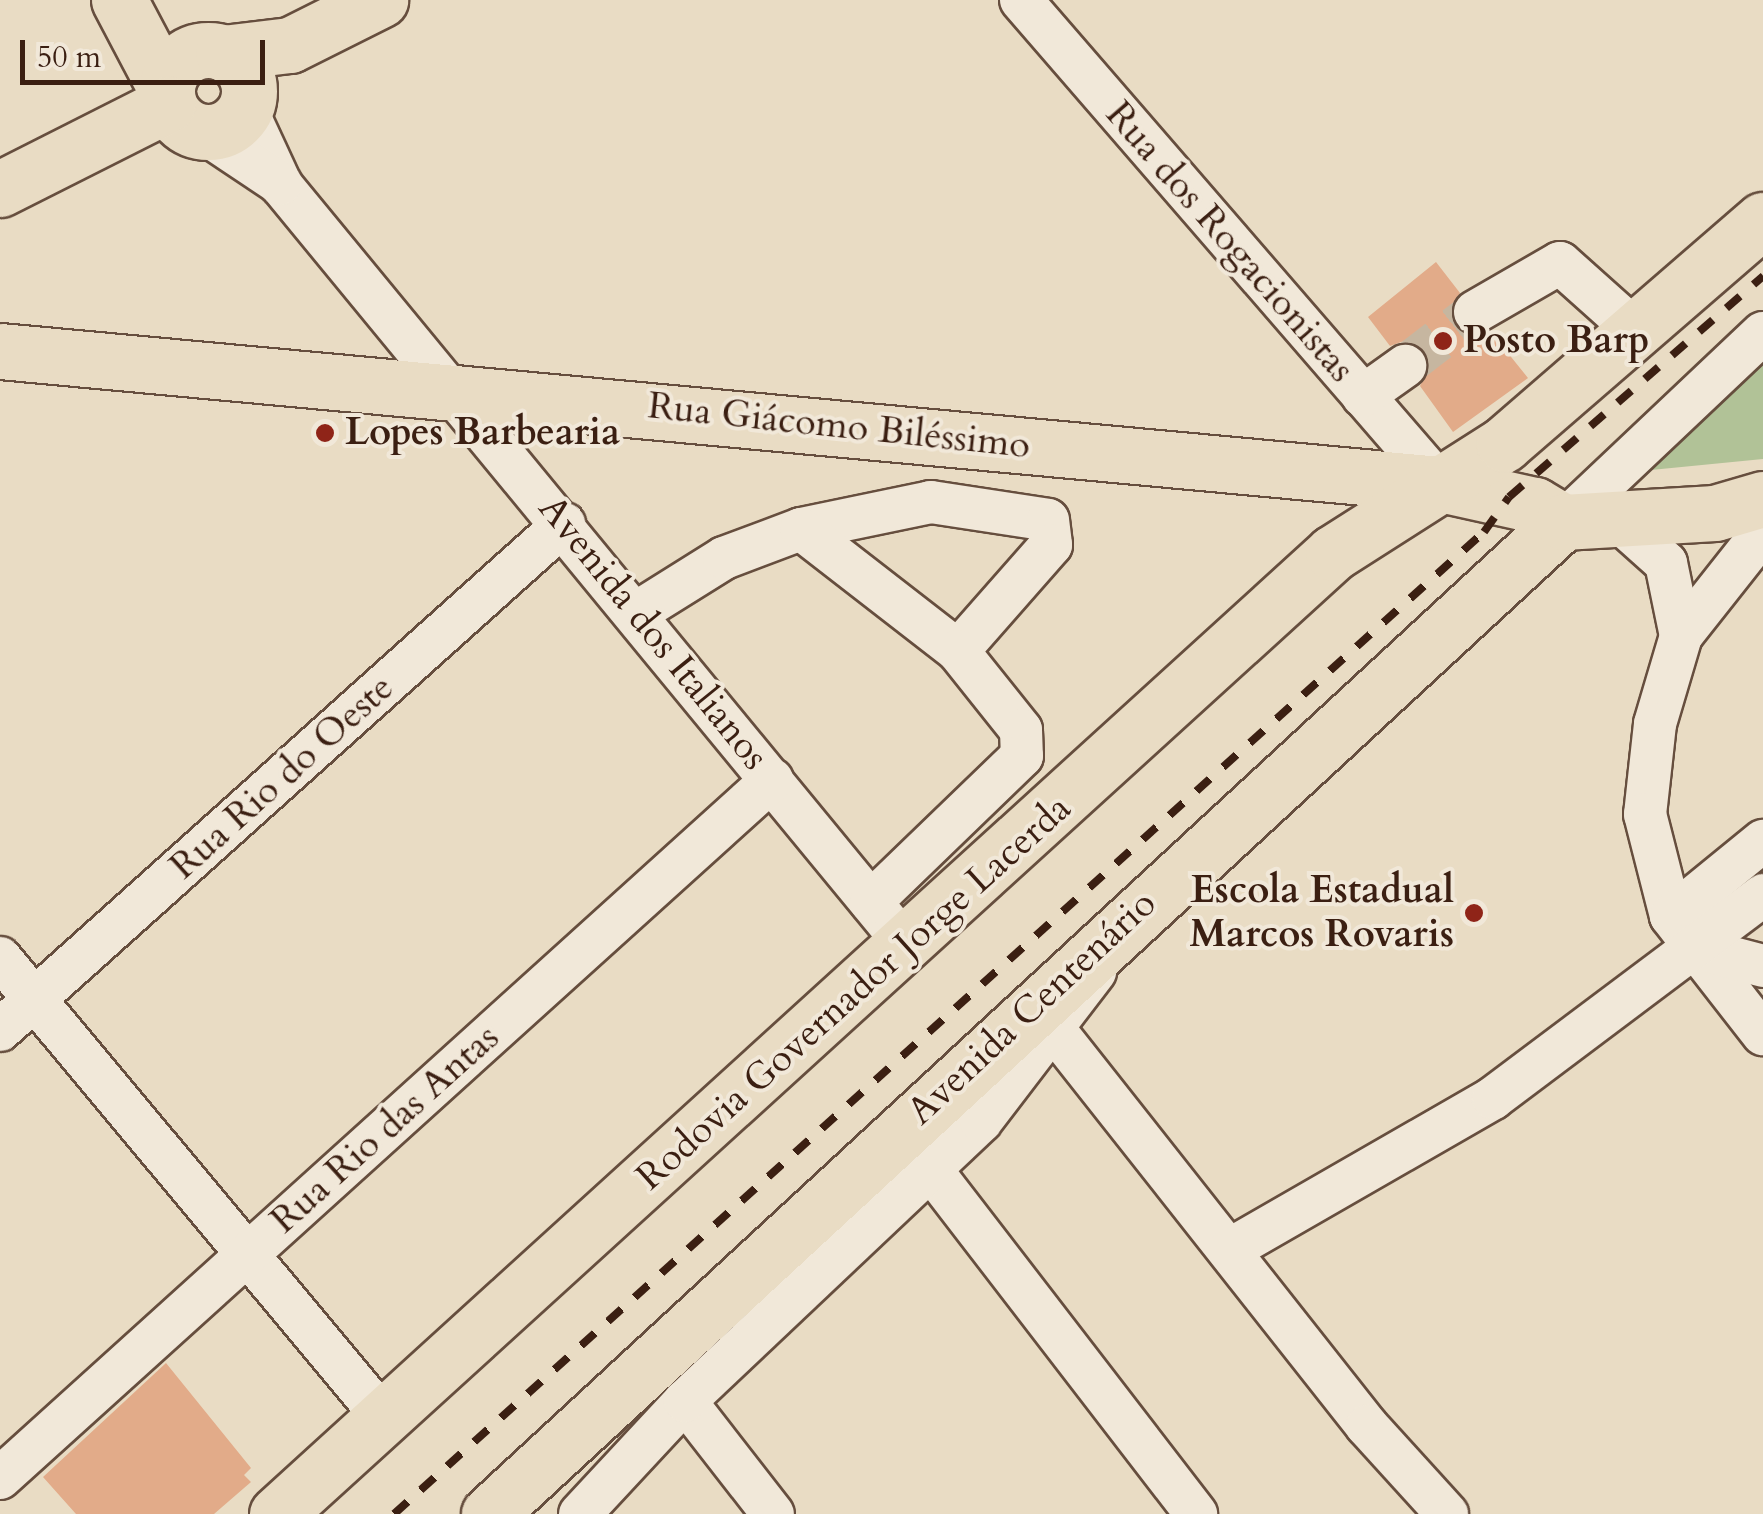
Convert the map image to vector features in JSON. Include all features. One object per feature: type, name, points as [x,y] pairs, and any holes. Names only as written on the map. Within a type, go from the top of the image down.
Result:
[{"type":"main road","name":"Avenida dos Italianos","points":[[119,0],[209,90]]},
{"type":"main road","name":"Avenida dos Italianos","points":[[143,0],[209,90]]},
{"type":"main road","points":[[0,189],[209,90],[380,0]]},
{"type":"main road","points":[[1440,484],[1550,404],[1763,220]]},
{"type":"main road","name":"Rua Giácomo Biléssimo","points":[[0,351],[454,389],[1440,484],[1492,493],[1563,522]]},
{"type":"main road","name":"Rodovia Governador Jorge Lacerda","points":[[277,1514],[1372,521],[1440,484]]},
{"type":"main road","points":[[1269,616],[1416,520],[1492,493]]},
{"type":"main road","points":[[1563,522],[1715,513],[1763,499]]},
{"type":"main road","name":"Avenida Centenário","points":[[488,1514],[1134,913],[1563,522]]},
{"type":"street","name":"Rua dos Rogacionistas","points":[[1020,0],[1440,484]]},
{"type":"street","name":"Avenida dos Italianos","points":[[209,90],[281,185],[454,389],[907,946]]},
{"type":"street","points":[[1476,312],[1560,263],[1636,332]]},
{"type":"street","points":[[1563,522],[1763,334]]},
{"type":"street","points":[[1364,396],[1405,366]]},
{"type":"street","points":[[636,613],[724,558],[801,529],[931,502],[1048,520],[1052,546],[958,651]]},
{"type":"street","points":[[1618,521],[1666,563],[1681,636]]},
{"type":"street","name":"Rua Rio do Oeste","points":[[0,1030],[564,524]]},
{"type":"street","points":[[801,529],[958,651],[1021,730],[1022,756],[871,902]]},
{"type":"street","points":[[1763,532],[1681,636],[1647,769],[1651,860],[1679,931],[1763,1034]]},
{"type":"street","name":"Rua Rio das Antas","points":[[0,1478],[772,780]]},
{"type":"street","points":[[1229,1250],[1493,1098],[1679,931],[1763,841]]},
{"type":"street","points":[[1679,931],[1763,895]]},
{"type":"street","points":[[580,1514],[685,1401],[932,1171],[1056,1032],[1134,913]]},
{"type":"street","points":[[1679,931],[1763,966]]},
{"type":"street","points":[[0,958],[384,1418]]},
{"type":"street","points":[[1056,1032],[1446,1514]]},
{"type":"street","points":[[932,1171],[1196,1514]]},
{"type":"street","points":[[685,1401],[772,1514]]},
{"type":"green space","points":[[1763,361],[1763,459],[1651,470],[1704,414]]},
{"type":"building","name":"Posto Barp","points":[[1436,262],[1460,293],[1450,311],[1454,325],[1474,337],[1491,332],[1528,378],[1453,432],[1420,386],[1430,365],[1425,351],[1404,341],[1390,346],[1368,317]]},
{"type":"building","points":[[166,1363],[251,1468],[244,1475],[251,1482],[214,1514],[76,1514],[43,1477]]},
{"type":"tunnel","points":[[1405,366],[1475,312]]},
{"type":"railway","points":[[394,1514],[1484,532],[1509,497],[1763,276]]},
{"type":"place","name":"Posto Barp","points":[[1443,341]]},
{"type":"place","name":"Lopes Barbearia","points":[[325,433]]},
{"type":"place","name":"Escola Estadual Marcos Rovaris","points":[[1474,913]]}]
